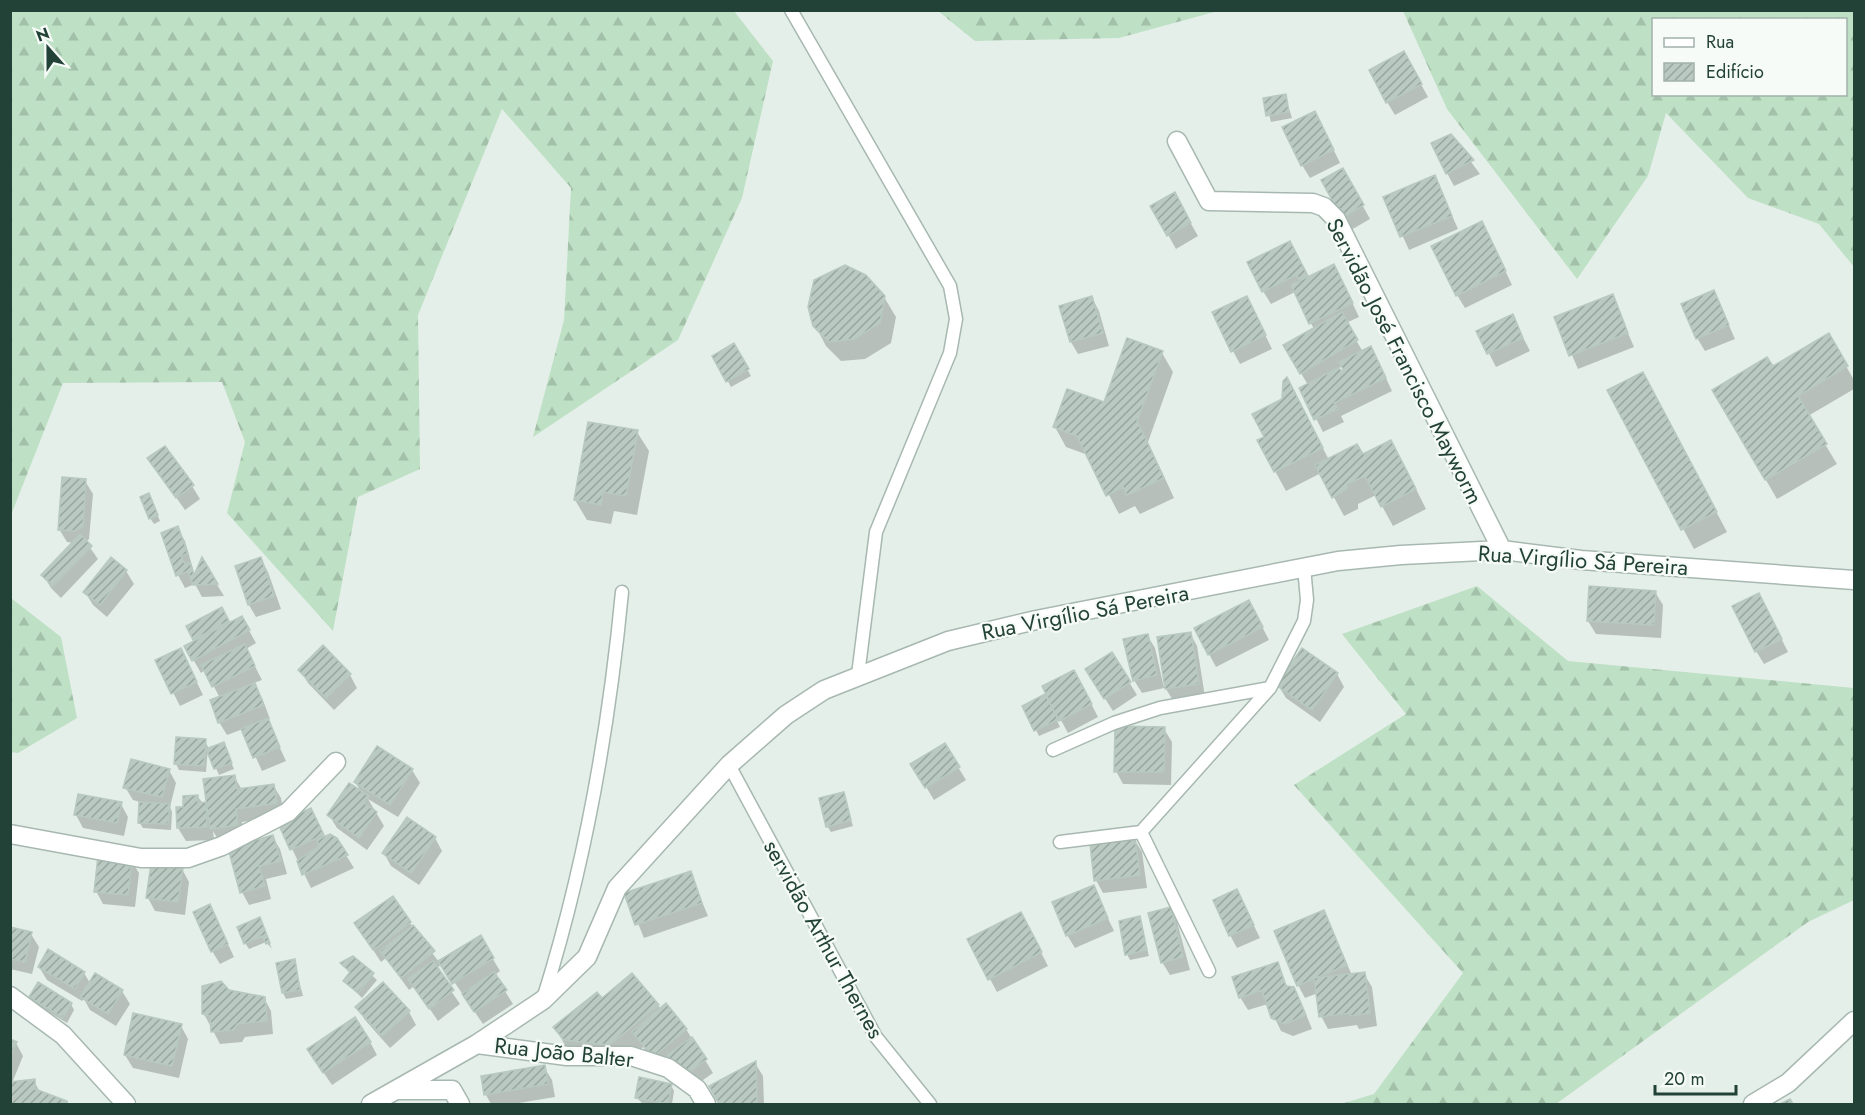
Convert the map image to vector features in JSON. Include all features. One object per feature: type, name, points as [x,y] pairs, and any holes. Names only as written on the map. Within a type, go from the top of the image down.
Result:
[{"type":"street","name":"Servidão José Francisco Mayworm","points":[[1177,141],[1209,201],[1313,203],[1324,207],[1336,219],[1502,550]]},
{"type":"street","name":"Rua Virgílio Sá Pereira","points":[[371,1104],[477,1044],[543,1000],[587,957],[617,888],[729,765],[786,715],[824,690],[958,638],[1036,620],[1338,561],[1502,550],[1581,560],[1854,580]]},
{"type":"street","points":[[10,834],[141,858],[188,858],[222,846],[288,812],[336,762]]},
{"type":"street","points":[[10,996],[63,1035],[126,1104]]},
{"type":"street","points":[[1753,1104],[1788,1083],[1854,1021]]},
{"type":"street","name":"Rua João Balter","points":[[477,1044],[567,1056],[631,1056],[668,1068],[697,1089],[706,1104]]},
{"type":"street","points":[[398,1090],[452,1090],[460,1104]]},
{"type":"lane","points":[[791,10],[950,285],[956,319],[950,353],[876,532],[858,675]]},
{"type":"lane","points":[[1060,842],[1141,832],[1270,688],[1304,621],[1307,600],[1304,567]]},
{"type":"lane","points":[[543,1000],[557,954],[599,771],[614,672],[622,592]]},
{"type":"lane","points":[[1053,750],[1114,723],[1160,708],[1270,688]]},
{"type":"lane","name":"servidão Arthur Thernes","points":[[729,765],[876,1037],[930,1104]]},
{"type":"lane","points":[[1141,832],[1209,971]]},
{"type":"green space","points":[[11,10],[734,11],[773,61],[742,198],[678,340],[533,437],[564,320],[571,188],[502,109],[418,315],[420,469],[358,497],[333,631],[227,513],[245,442],[222,382],[63,383],[11,515]]},
{"type":"green space","points":[[938,11],[1218,11],[1119,38],[975,41]]},
{"type":"green space","points":[[1403,11],[1854,11],[1854,267],[1819,224],[1748,198],[1666,113],[1648,176],[1577,279],[1447,109]]},
{"type":"green space","points":[[1477,586],[1568,661],[1854,688],[1854,900],[1808,922],[1556,1104],[1341,1104],[1374,1094],[1463,973],[1294,785],[1406,714],[1342,634]]},
{"type":"green space","points":[[11,598],[61,637],[77,718],[18,753],[10,752]]},
{"type":"building","points":[[1404,51],[1422,84],[1386,103],[1369,70]]},
{"type":"building","points":[[1286,94],[1289,112],[1266,116],[1263,98]]},
{"type":"building","points":[[1315,111],[1334,150],[1301,166],[1282,127]]},
{"type":"building","points":[[1451,134],[1474,160],[1446,174],[1431,143]]},
{"type":"building","points":[[1343,168],[1364,205],[1342,218],[1321,180]]},
{"type":"building","points":[[1435,175],[1452,216],[1400,237],[1383,197]]},
{"type":"building","points":[[1175,192],[1191,223],[1167,236],[1150,206]]},
{"type":"building","points":[[1482,221],[1506,271],[1456,296],[1431,246]]},
{"type":"building","points":[[1290,241],[1308,276],[1300,280],[1296,275],[1262,292],[1247,262]]},
{"type":"building","points":[[1334,264],[1353,303],[1309,324],[1291,285]]},
{"type":"building","points":[[845,265],[866,275],[885,296],[880,323],[854,339],[829,342],[813,326],[808,307],[814,280]]},
{"type":"building","points":[[1714,290],[1729,325],[1696,339],[1681,304]]},
{"type":"building","points":[[1613,294],[1628,333],[1569,356],[1554,317]]},
{"type":"building","points":[[1092,296],[1103,333],[1070,342],[1059,306]]},
{"type":"building","points":[[1247,296],[1266,335],[1231,352],[1212,312]]},
{"type":"building","points":[[1342,312],[1358,340],[1300,374],[1283,345]]},
{"type":"building","points":[[1513,314],[1523,338],[1487,354],[1476,331]]},
{"type":"building","points":[[1829,333],[1848,366],[1798,396],[1827,444],[1765,480],[1712,390],[1767,357],[1773,366]]},
{"type":"building","points":[[1127,338],[1163,351],[1137,421],[1164,478],[1127,495],[1123,487],[1106,496],[1077,436],[1053,427],[1067,389],[1104,402]]},
{"type":"building","points":[[734,343],[749,369],[726,382],[712,356]]},
{"type":"building","points":[[1371,346],[1386,378],[1334,403],[1338,409],[1314,420],[1299,388],[1338,368],[1345,373],[1339,362]]},
{"type":"building","points":[[1643,372],[1717,512],[1681,530],[1607,390]]},
{"type":"building","points":[[1287,377],[1323,448],[1274,472],[1257,440],[1264,437],[1252,414],[1282,399],[1283,381]]},
{"type":"building","points":[[588,422],[638,430],[626,496],[603,492],[601,505],[574,500]]},
{"type":"building","points":[[1391,440],[1416,489],[1381,507],[1365,476],[1347,484],[1347,489],[1332,498],[1315,465],[1357,444],[1363,454]]},
{"type":"building","points":[[165,446],[194,485],[176,498],[147,458]]},
{"type":"building","points":[[62,477],[86,479],[83,526],[75,531],[58,530]]},
{"type":"building","points":[[149,493],[158,515],[149,519],[140,497]]},
{"type":"building","points":[[178,526],[188,554],[181,556],[185,564],[190,562],[194,575],[202,557],[218,584],[193,585],[188,571],[176,576],[161,533]]},
{"type":"building","points":[[80,534],[92,546],[53,586],[41,575]]},
{"type":"building","points":[[111,557],[127,570],[100,605],[83,592]]},
{"type":"building","points":[[261,557],[274,596],[248,605],[235,566]]},
{"type":"building","points":[[1589,586],[1656,591],[1654,625],[1587,621]]},
{"type":"building","points":[[1759,593],[1782,639],[1755,652],[1732,606]]},
{"type":"building","points":[[1249,600],[1263,627],[1208,655],[1194,628]]},
{"type":"building","points":[[222,607],[229,621],[193,640],[186,626]]},
{"type":"building","points":[[242,616],[250,630],[192,661],[184,646]]},
{"type":"building","points":[[1191,632],[1199,684],[1165,689],[1157,637]]},
{"type":"building","points":[[1148,634],[1157,675],[1133,681],[1123,639]]},
{"type":"building","points":[[245,644],[255,666],[212,687],[201,665]]},
{"type":"building","points":[[323,645],[351,674],[326,698],[298,670]]},
{"type":"building","points":[[181,648],[197,682],[171,694],[155,660]]},
{"type":"building","points":[[1302,648],[1338,673],[1312,710],[1276,685]]},
{"type":"building","points":[[1112,652],[1131,682],[1104,699],[1085,669]]},
{"type":"building","points":[[1074,670],[1092,704],[1059,721],[1042,686]]},
{"type":"building","points":[[255,683],[264,705],[218,723],[210,700]]},
{"type":"building","points":[[1045,694],[1058,720],[1034,731],[1022,706]]},
{"type":"building","points":[[268,718],[280,747],[253,758],[241,729]]},
{"type":"building","points":[[1115,726],[1165,727],[1164,772],[1114,772]]},
{"type":"building","points":[[176,737],[206,739],[204,766],[174,764]]},
{"type":"building","points":[[224,742],[232,763],[214,769],[206,749]]},
{"type":"building","points":[[945,743],[960,767],[925,788],[910,764]]},
{"type":"building","points":[[377,746],[413,769],[390,805],[354,782]]},
{"type":"building","points":[[131,759],[170,769],[162,797],[123,788]]},
{"type":"building","points":[[235,775],[237,789],[274,784],[277,803],[236,809],[238,825],[210,829],[203,779]]},
{"type":"building","points":[[349,783],[369,796],[364,803],[377,812],[359,838],[327,815]]},
{"type":"building","points":[[844,792],[851,820],[826,827],[819,798]]},
{"type":"building","points":[[78,794],[122,802],[117,823],[74,815]]},
{"type":"building","points":[[198,795],[198,803],[206,802],[207,827],[177,828],[176,807],[183,807],[183,796]]},
{"type":"building","points":[[139,802],[170,804],[168,824],[138,823]]},
{"type":"building","points":[[311,808],[324,835],[290,850],[278,823]]},
{"type":"building","points":[[407,817],[436,837],[411,873],[382,853]]},
{"type":"building","points":[[330,834],[337,838],[348,855],[302,875],[297,861],[319,846],[317,840]]},
{"type":"building","points":[[273,835],[281,861],[259,866],[265,886],[240,893],[228,848]]},
{"type":"building","points":[[1135,838],[1140,875],[1094,881],[1090,844]]},
{"type":"building","points":[[98,856],[132,859],[128,895],[94,892]]},
{"type":"building","points":[[151,864],[183,868],[178,902],[146,898]]},
{"type":"building","points":[[691,871],[702,903],[635,925],[624,893]]},
{"type":"building","points":[[1094,885],[1108,918],[1066,936],[1052,902]]},
{"type":"building","points":[[1237,889],[1254,925],[1229,936],[1213,900]]},
{"type":"building","points":[[393,896],[411,922],[373,950],[354,923]]},
{"type":"building","points":[[210,904],[228,944],[211,952],[193,912]]},
{"type":"building","points":[[1171,907],[1183,957],[1161,963],[1148,913]]},
{"type":"building","points":[[1324,910],[1347,965],[1297,986],[1274,931]]},
{"type":"building","points":[[1021,912],[1042,952],[988,980],[967,939]]},
{"type":"building","points":[[1140,916],[1147,950],[1125,955],[1119,921]]},
{"type":"building","points":[[260,917],[270,943],[266,944],[262,936],[244,944],[237,927]]},
{"type":"building","points":[[413,925],[435,951],[401,978],[380,951]]},
{"type":"building","points":[[10,927],[32,932],[25,962],[10,959]]},
{"type":"building","points":[[481,935],[494,958],[452,984],[438,961]]},
{"type":"building","points":[[48,949],[85,972],[75,989],[38,967]]},
{"type":"building","points":[[353,956],[374,973],[358,993],[343,981],[350,972],[340,963]]},
{"type":"building","points":[[295,959],[300,990],[282,993],[276,963]]},
{"type":"building","points":[[433,961],[454,990],[429,1009],[408,979]]},
{"type":"building","points":[[1278,962],[1286,986],[1294,987],[1306,1015],[1285,1024],[1271,1018],[1262,990],[1239,998],[1232,977]]},
{"type":"building","points":[[494,972],[507,990],[474,1012],[462,994]]},
{"type":"building","points":[[1365,972],[1370,1013],[1319,1017],[1314,978]]},
{"type":"building","points":[[95,973],[123,990],[108,1014],[80,997]]},
{"type":"building","points":[[632,973],[659,1005],[609,1045],[564,1040],[553,1027],[597,992],[602,998]]},
{"type":"building","points":[[221,981],[229,990],[265,997],[267,1021],[237,1024],[234,1030],[211,1032],[210,1016],[202,1014],[202,986]]},
{"type":"building","points":[[38,982],[72,1003],[63,1018],[29,997]]},
{"type":"building","points":[[383,982],[410,1011],[382,1036],[355,1007]]},
{"type":"building","points":[[666,1003],[687,1029],[653,1057],[632,1032]]},
{"type":"building","points":[[133,1013],[182,1024],[172,1066],[124,1055]]},
{"type":"building","points":[[355,1017],[371,1042],[323,1073],[307,1049]]},
{"type":"building","points":[[692,1037],[707,1059],[685,1075],[660,1061]]},
{"type":"building","points":[[10,1039],[17,1042],[10,1056]]},
{"type":"building","points":[[756,1061],[757,1104],[719,1104],[709,1086]]},
{"type":"building","points":[[545,1065],[548,1084],[484,1095],[481,1076]]},
{"type":"building","points":[[639,1077],[672,1084],[668,1104],[635,1098]]},
{"type":"building","points":[[35,1079],[35,1089],[67,1101],[67,1104],[10,1104],[10,1082]]},
{"type":"building","points":[[1790,1099],[1793,1104],[1780,1104]]}]
